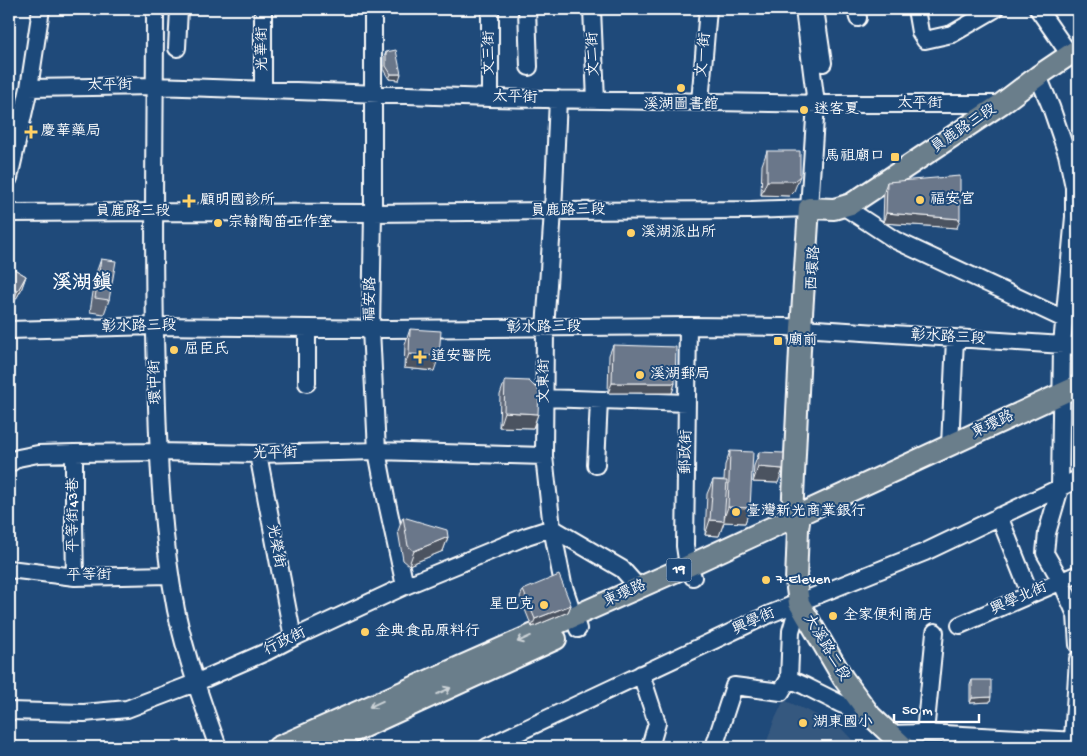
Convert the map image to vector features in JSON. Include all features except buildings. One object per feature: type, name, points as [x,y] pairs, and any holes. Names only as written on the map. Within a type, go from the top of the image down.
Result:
[{"type":"main road","name":"員鹿路三段","points":[[814,208],[834,209],[859,198],[1001,104],[1074,52]]},
{"type":"main road","name":"西環路","points":[[797,520],[805,329],[814,208]]},
{"type":"main road","name":"東環路","points":[[797,520],[1070,397]]},
{"type":"main road","name":"東環路","points":[[320,747],[576,623],[691,571],[950,445],[1070,397]]},
{"type":"main road","name":"大溪路二段","points":[[797,520],[796,581],[799,603],[843,678],[870,716],[897,741]]},
{"type":"main road","name":"東環路","points":[[278,747],[576,623],[639,588],[691,571]]},
{"type":"street","points":[[9,178],[29,88],[42,9]]},
{"type":"street","name":"環中街","points":[[155,9],[154,326],[158,452],[170,574],[177,612],[195,684],[218,747]]},
{"type":"street","points":[[177,48],[178,9]]},
{"type":"street","name":"光華街","points":[[263,9],[263,90]]},
{"type":"street","name":"福安路","points":[[373,9],[373,214],[370,329],[377,451],[405,586]]},
{"type":"street","name":"文三街","points":[[490,9],[490,98]]},
{"type":"street","points":[[527,9],[529,67]]},
{"type":"street","name":"文二街","points":[[592,9],[596,100]]},
{"type":"street","name":"文一街","points":[[700,102],[708,9]]},
{"type":"street","name":"西環路","points":[[804,9],[821,104]]},
{"type":"street","name":"西環路","points":[[814,208],[821,104],[820,37],[815,9]]},
{"type":"street","points":[[916,9],[920,32],[926,40],[952,34],[995,9]]},
{"type":"street","points":[[1038,9],[1074,52]]},
{"type":"street","points":[[1038,76],[1067,154],[1074,187],[1074,217],[1064,320],[1070,346],[1070,397],[1060,488],[1047,533],[1045,553],[1061,581],[1076,615],[1078,645]]},
{"type":"street","name":"太平街","points":[[29,88],[155,86],[490,98],[821,104],[1001,104]]},
{"type":"street","name":"文東街","points":[[558,99],[545,328],[544,456],[552,528],[563,584],[576,623]]},
{"type":"street","points":[[843,206],[895,240],[1064,320]]},
{"type":"street","name":"員鹿路三段","points":[[9,213],[373,214],[814,208]]},
{"type":"street","name":"彰水路三段","points":[[9,330],[154,326],[370,329],[688,326],[805,329],[1070,346]]},
{"type":"street","name":"郵政街","points":[[688,326],[685,546],[691,571]]},
{"type":"street","points":[[307,328],[307,383]]},
{"type":"street","points":[[950,445],[955,339]]},
{"type":"street","points":[[545,398],[687,403]]},
{"type":"street","points":[[596,465],[599,400]]},
{"type":"street","name":"光平街","points":[[9,464],[18,458],[38,454],[74,453],[258,454],[377,451],[544,456]]},
{"type":"street","name":"平等街43巷","points":[[74,453],[75,577]]},
{"type":"street","name":"光榮街","points":[[258,454],[293,638]]},
{"type":"street","name":"興學街","points":[[487,747],[770,614],[925,552],[1078,479]]},
{"type":"street","points":[[999,516],[1030,594]]},
{"type":"street","points":[[552,528],[622,569],[639,588]]},
{"type":"street","name":"行政街","points":[[9,711],[84,713],[127,709],[195,684],[405,586],[527,536],[552,528]]},
{"type":"street","name":"平等街","points":[[9,569],[75,577],[170,574]]},
{"type":"street","name":"興學北街","points":[[960,625],[1078,574]]},
{"type":"street","points":[[714,747],[734,686],[781,692],[788,679],[791,631],[799,603]]},
{"type":"street","points":[[926,733],[935,632]]},
{"type":"street","points":[[897,741],[926,733],[1076,740],[1078,659]]},
{"type":"street","points":[[641,674],[657,723],[650,747]]},
{"type":"street","points":[[788,679],[870,716]]},
{"type":"shaded area","name":"湖東國小","points":[[784,700],[838,725],[859,747],[765,747]]},
{"type":"place","name":"溪湖圖書館","points":[[681,88]]},
{"type":"place","name":"迷客夏","points":[[804,110]]},
{"type":"place","name":"慶華藥局","points":[[31,132]]},
{"type":"place","name":"馬祖廟口","points":[[895,157]]},
{"type":"place","name":"福安宮","points":[[920,200]]},
{"type":"place","name":"顧明國診所","points":[[189,201]]},
{"type":"place","name":"宗翰陶笛工作室","points":[[218,223]]},
{"type":"place","name":"溪湖派出所","points":[[631,233]]},
{"type":"place","name":"廟前","points":[[778,341]]},
{"type":"place","name":"屈臣氏","points":[[174,350]]},
{"type":"place","name":"道安醫院","points":[[420,357]]},
{"type":"place","name":"溪湖郵局","points":[[640,375]]},
{"type":"place","name":"臺灣新光商業銀行","points":[[736,512]]},
{"type":"place","name":"7-Eleven","points":[[766,580]]},
{"type":"place","name":"星巴克","points":[[544,605]]},
{"type":"place","name":"全家便利商店","points":[[833,616]]},
{"type":"place","name":"金典食品原料行","points":[[365,632]]},
{"type":"place","name":"湖東國小","points":[[803,723]]},
{"type":"district","name":"溪湖鎮","points":[[82,284]]}]
